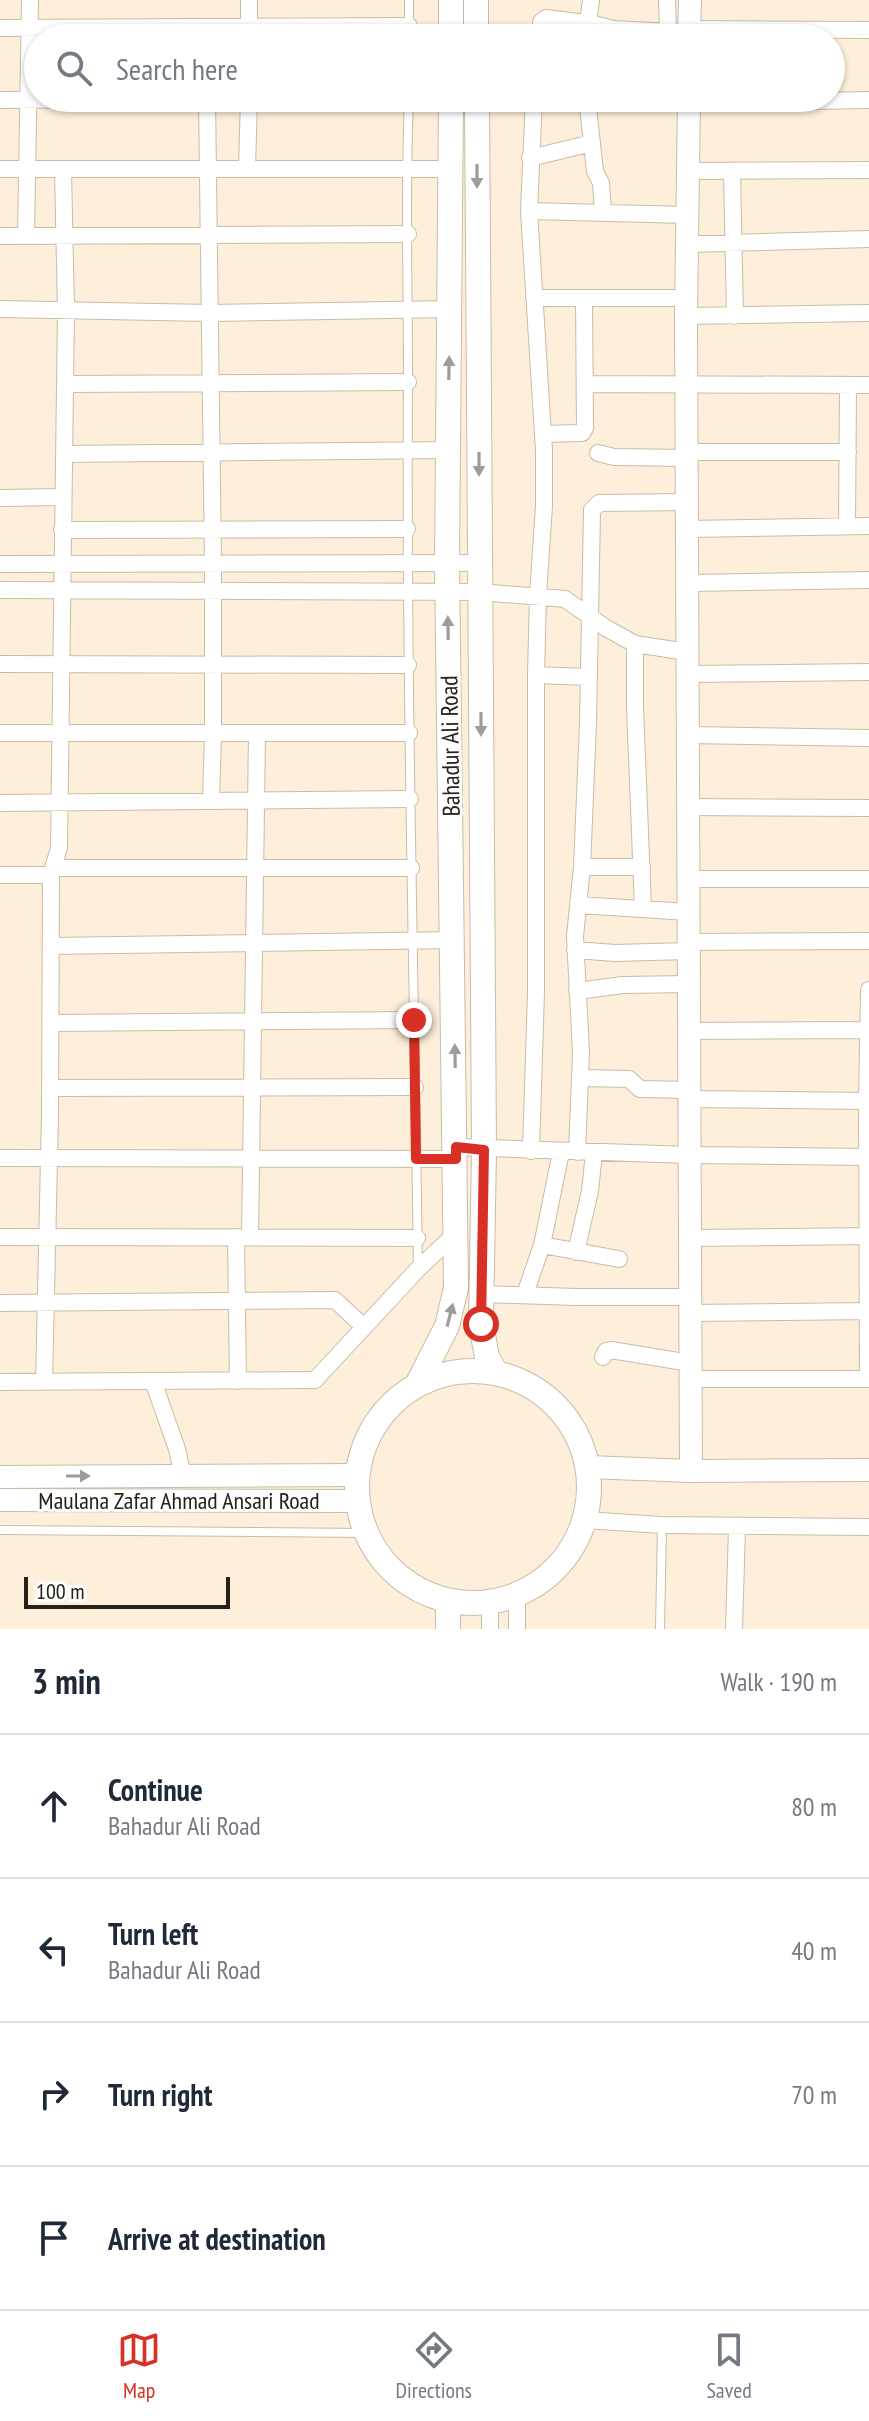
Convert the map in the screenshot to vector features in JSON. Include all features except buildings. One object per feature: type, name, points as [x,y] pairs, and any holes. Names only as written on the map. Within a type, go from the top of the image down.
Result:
[{"type":"main road","points":[[451,0],[451,24]]},
{"type":"main road","points":[[476,0],[476,24]]},
{"type":"main road","name":"Bahadur Ali Road","points":[[417,1385],[438,1348],[456,1288],[447,562],[451,112]]},
{"type":"main road","name":"Bahadur Ali Road","points":[[477,112],[484,1150],[481,1294],[482,1341],[496,1373]]},
{"type":"main road","points":[[455,1372],[496,1373],[525,1383],[551,1400],[571,1424],[588,1467],[585,1520],[579,1537],[559,1566],[533,1588],[490,1603],[448,1602],[418,1591],[393,1572],[366,1533],[358,1501],[360,1460],[372,1430],[391,1404],[417,1385],[455,1372]]},
{"type":"main road","points":[[448,1602],[448,1629]]},
{"type":"street","points":[[30,0],[30,24]]},
{"type":"street","points":[[249,0],[249,24]]},
{"type":"street","points":[[588,23],[591,0]]},
{"type":"street","points":[[667,0],[679,24]]},
{"type":"street","points":[[686,24],[690,0]]},
{"type":"street","points":[[541,24],[545,18],[592,24]]},
{"type":"street","points":[[0,28],[24,28]]},
{"type":"street","points":[[845,30],[869,30]]},
{"type":"street","points":[[0,100],[24,100]]},
{"type":"street","points":[[845,100],[869,100]]},
{"type":"street","points":[[26,236],[29,112]]},
{"type":"street","points":[[207,112],[213,563],[211,801]]},
{"type":"street","points":[[247,168],[249,112]]},
{"type":"street","points":[[531,1151],[536,977],[536,675],[544,506],[543,434],[529,211],[533,112]]},
{"type":"street","points":[[590,112],[595,171],[601,183],[603,212]]},
{"type":"street","points":[[689,112],[686,307],[691,1471]]},
{"type":"street","points":[[530,158],[592,143]]},
{"type":"street","points":[[0,169],[451,169]]},
{"type":"street","points":[[44,1382],[52,871],[59,848],[66,310],[63,170]]},
{"type":"street","points":[[688,171],[869,170]]},
{"type":"street","points":[[732,171],[735,316]]},
{"type":"street","points":[[529,211],[688,215]]},
{"type":"street","points":[[0,236],[408,234]]},
{"type":"street","points":[[687,244],[869,239]]},
{"type":"street","points":[[534,298],[584,298],[686,307],[735,316],[869,313]]},
{"type":"street","points":[[543,434],[584,431],[584,298]]},
{"type":"street","points":[[0,309],[210,313],[450,309]]},
{"type":"street","points":[[65,384],[408,382]]},
{"type":"street","points":[[585,384],[869,385]]},
{"type":"street","points":[[847,526],[848,386]]},
{"type":"street","points":[[64,454],[448,450]]},
{"type":"street","points":[[598,453],[614,457],[848,452]]},
{"type":"street","points":[[0,498],[63,497]]},
{"type":"street","points":[[525,1294],[569,1152],[581,1078],[575,950],[582,867],[592,510],[599,503],[687,502]]},
{"type":"street","points":[[687,529],[869,526]]},
{"type":"street","points":[[62,530],[407,529]]},
{"type":"street","points":[[0,564],[480,563]]},
{"type":"street","points":[[687,583],[869,580]]},
{"type":"street","points":[[0,590],[480,592],[538,596],[565,599],[635,644],[687,663],[869,672]]},
{"type":"street","points":[[635,644],[643,908]]},
{"type":"street","points":[[0,664],[408,665]]},
{"type":"street","points":[[536,675],[588,677]]},
{"type":"street","points":[[0,733],[409,733]]},
{"type":"street","points":[[238,1381],[236,1301],[251,1158],[257,734]]},
{"type":"street","points":[[688,735],[869,738]]},
{"type":"street","points":[[0,803],[410,799]]},
{"type":"street","points":[[688,807],[869,808]]},
{"type":"street","points":[[582,867],[642,867]]},
{"type":"street","points":[[0,875],[52,871],[411,868]]},
{"type":"street","points":[[688,879],[869,879]]},
{"type":"street","points":[[579,905],[688,912]]},
{"type":"street","points":[[51,946],[454,940]]},
{"type":"street","points":[[575,950],[615,953],[688,947],[869,941]]},
{"type":"street","points":[[577,991],[623,985],[689,984]]},
{"type":"street","points":[[603,1357],[606,1351],[611,1350],[690,1371],[868,1379],[869,990]]},
{"type":"street","points":[[50,1023],[414,1020]]},
{"type":"street","points":[[689,1031],[868,1030]]},
{"type":"street","points":[[581,1078],[629,1079],[640,1089],[689,1094],[868,1101]]},
{"type":"street","points":[[50,1088],[415,1087]]},
{"type":"street","points":[[0,1158],[416,1159],[484,1150],[868,1157]]},
{"type":"street","points":[[576,1252],[590,1191],[594,1153]]},
{"type":"street","points":[[0,1382],[315,1380],[418,1269],[456,1233]]},
{"type":"street","points":[[690,1238],[868,1236]]},
{"type":"street","points":[[0,1237],[417,1238]]},
{"type":"street","points":[[542,1245],[619,1259]]},
{"type":"street","points":[[481,1294],[868,1311]]},
{"type":"street","points":[[0,1303],[335,1300],[364,1327]]},
{"type":"street","points":[[153,1381],[177,1449],[183,1476]]},
{"type":"street","points":[[588,1467],[691,1471],[869,1470]]},
{"type":"street","name":"Maulana Zafar Ahmad Ansari Road","points":[[0,1477],[358,1475]]},
{"type":"street","name":"Maulana Zafar Ahmad Ansari Road","points":[[0,1500],[358,1501]]},
{"type":"street","points":[[585,1520],[737,1527],[869,1527]]},
{"type":"street","points":[[734,1629],[737,1527]]},
{"type":"street","points":[[517,1596],[517,1629]]},
{"type":"street","points":[[490,1603],[490,1629]]},
{"type":"lane","points":[[409,0],[409,24]]},
{"type":"lane","points":[[408,112],[407,592],[418,1269]]},
{"type":"lane","points":[[660,1629],[662,1525]]},
{"type":"lane","points":[[0,1530],[366,1533]]},
{"type":"route","points":[[414,1020],[416,1159],[456,1159],[456,1147],[484,1150],[481,1324]]}]
